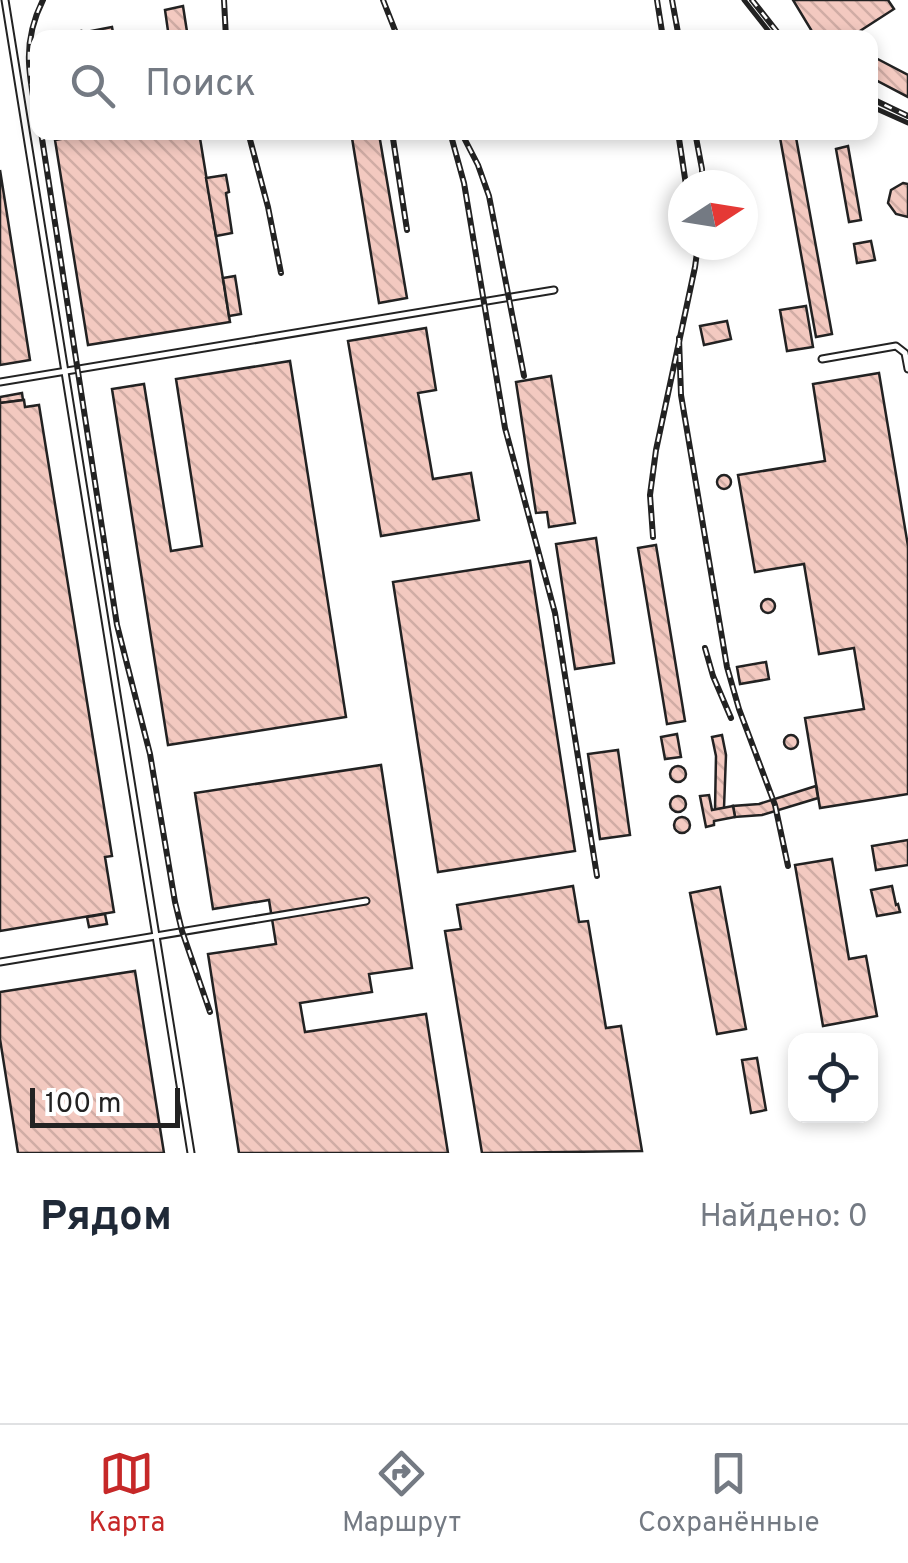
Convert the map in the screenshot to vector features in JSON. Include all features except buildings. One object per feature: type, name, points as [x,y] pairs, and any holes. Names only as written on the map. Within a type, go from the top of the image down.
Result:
[{"type":"lane","points":[[5,0],[191,1153]]},
{"type":"lane","points":[[26,128],[30,127]]},
{"type":"lane","points":[[0,382],[554,290]]},
{"type":"lane","points":[[822,359],[896,346],[905,353],[908,370]]},
{"type":"lane","points":[[0,962],[366,901]]},
{"type":"railway","points":[[32,30],[43,0]]},
{"type":"railway","points":[[224,0],[226,30]]},
{"type":"railway","points":[[383,0],[395,30]]},
{"type":"railway","points":[[657,0],[662,30]]},
{"type":"railway","points":[[672,0],[678,30]]},
{"type":"railway","points":[[752,0],[776,30]]},
{"type":"railway","points":[[30,41],[30,75]]},
{"type":"railway","points":[[878,102],[908,116]]},
{"type":"railway","points":[[42,140],[117,625],[150,754],[175,902],[210,1012]]},
{"type":"railway","points":[[250,140],[281,273]]},
{"type":"railway","points":[[393,140],[407,230]]},
{"type":"railway","points":[[452,140],[464,183],[505,428],[555,613],[597,876]]},
{"type":"railway","points":[[465,140],[489,196],[524,376]]},
{"type":"railway","points":[[679,140],[684,170]]},
{"type":"railway","points":[[697,140],[702,170]]},
{"type":"railway","points":[[653,537],[650,495],[656,450],[696,260]]},
{"type":"railway","points":[[679,338],[681,395],[727,667],[775,805],[788,866]]},
{"type":"railway","points":[[705,648],[731,718]]},
{"type":"wall","points":[[744,0],[768,30]]},
{"type":"wall","points":[[878,110],[908,123]]}]
